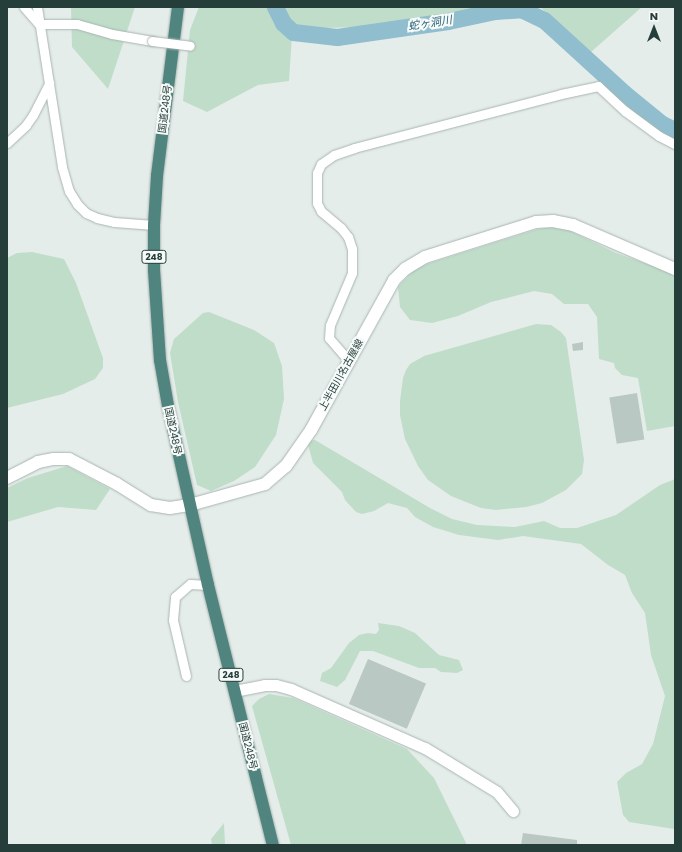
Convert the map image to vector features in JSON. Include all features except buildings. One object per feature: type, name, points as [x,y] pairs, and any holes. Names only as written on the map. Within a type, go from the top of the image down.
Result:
[{"type":"highway","name":"国道248号","points":[[178,7],[157,176],[154,225],[154,270],[160,360],[168,406],[208,585],[273,845]]},
{"type":"main road","name":"上半田川名古屋線","points":[[7,478],[38,462],[54,459],[69,459],[117,484],[151,505],[170,508],[190,505],[265,484],[286,466],[311,430],[394,280],[405,269],[425,257],[536,222],[553,221],[573,225],[675,269]]},
{"type":"street","points":[[24,7],[39,24],[77,24],[112,34],[190,46]]},
{"type":"street","points":[[37,7],[62,166],[69,191],[76,204],[86,213],[97,218],[114,222],[154,225]]},
{"type":"street","points":[[7,143],[26,125],[33,115],[49,83]]},
{"type":"street","points":[[349,360],[329,338],[330,325],[352,273],[352,249],[348,237],[341,228],[321,211],[317,203],[317,173],[322,164],[334,155],[354,148],[538,100],[598,86],[631,115],[659,136],[675,144]]},
{"type":"street","points":[[186,676],[173,620],[175,597],[190,584],[208,585]]},
{"type":"street","points":[[234,691],[264,685],[276,685],[291,689],[425,748],[496,792],[513,811]]},
{"type":"green space","points":[[71,7],[135,7],[108,89],[72,47]]},
{"type":"green space","points":[[199,7],[484,7],[383,26],[326,28],[292,35],[289,81],[258,85],[207,112],[183,101],[190,30]]},
{"type":"green space","points":[[540,7],[642,7],[591,52]]},
{"type":"green space","points":[[548,227],[568,230],[616,253],[675,274],[675,426],[647,431],[638,378],[622,375],[615,368],[614,363],[599,359],[597,317],[588,304],[564,304],[552,294],[534,291],[491,302],[458,316],[432,323],[410,320],[400,307],[398,287],[414,270],[427,264]]},
{"type":"green space","points":[[32,252],[64,259],[76,283],[103,358],[103,368],[95,379],[63,394],[7,408],[7,258],[17,253]]},
{"type":"green space","points":[[209,312],[254,330],[274,343],[282,366],[284,399],[276,435],[255,467],[234,481],[211,491],[197,485],[178,402],[170,353],[174,339],[203,313]]},
{"type":"green space","points":[[536,324],[551,325],[561,332],[566,338],[584,460],[582,474],[566,490],[542,503],[526,507],[496,510],[481,508],[451,496],[428,480],[418,466],[405,439],[400,415],[403,378],[410,364],[424,356]]},
{"type":"green space","points":[[315,440],[430,508],[452,519],[477,525],[515,527],[544,521],[560,528],[577,528],[616,515],[660,485],[675,479],[674,829],[629,822],[623,815],[617,782],[626,773],[642,764],[653,744],[665,696],[651,655],[645,613],[632,593],[625,575],[608,565],[581,544],[523,536],[498,540],[459,535],[433,527],[415,517],[407,508],[388,503],[374,511],[362,514],[356,512],[345,500],[342,492],[313,463],[307,441]]},
{"type":"green space","points":[[67,466],[110,489],[96,510],[58,507],[7,522],[7,488],[28,478]]},
{"type":"green space","points":[[378,623],[399,626],[415,633],[439,655],[459,660],[463,670],[457,673],[441,672],[435,668],[419,668],[373,651],[360,651],[345,680],[337,687],[320,681],[322,673],[331,668],[349,643],[359,635],[368,633],[376,634],[379,630]]},
{"type":"green space","points":[[269,694],[293,698],[407,749],[434,778],[467,845],[291,845],[252,706],[259,699]]},
{"type":"green space","points":[[224,823],[225,845],[212,845],[211,839]]},
{"type":"waterway","name":"蛇ヶ洞川","points":[[275,7],[283,23],[293,32],[337,37],[448,21],[495,11],[521,9],[544,20],[624,93],[662,124],[675,130]]}]
